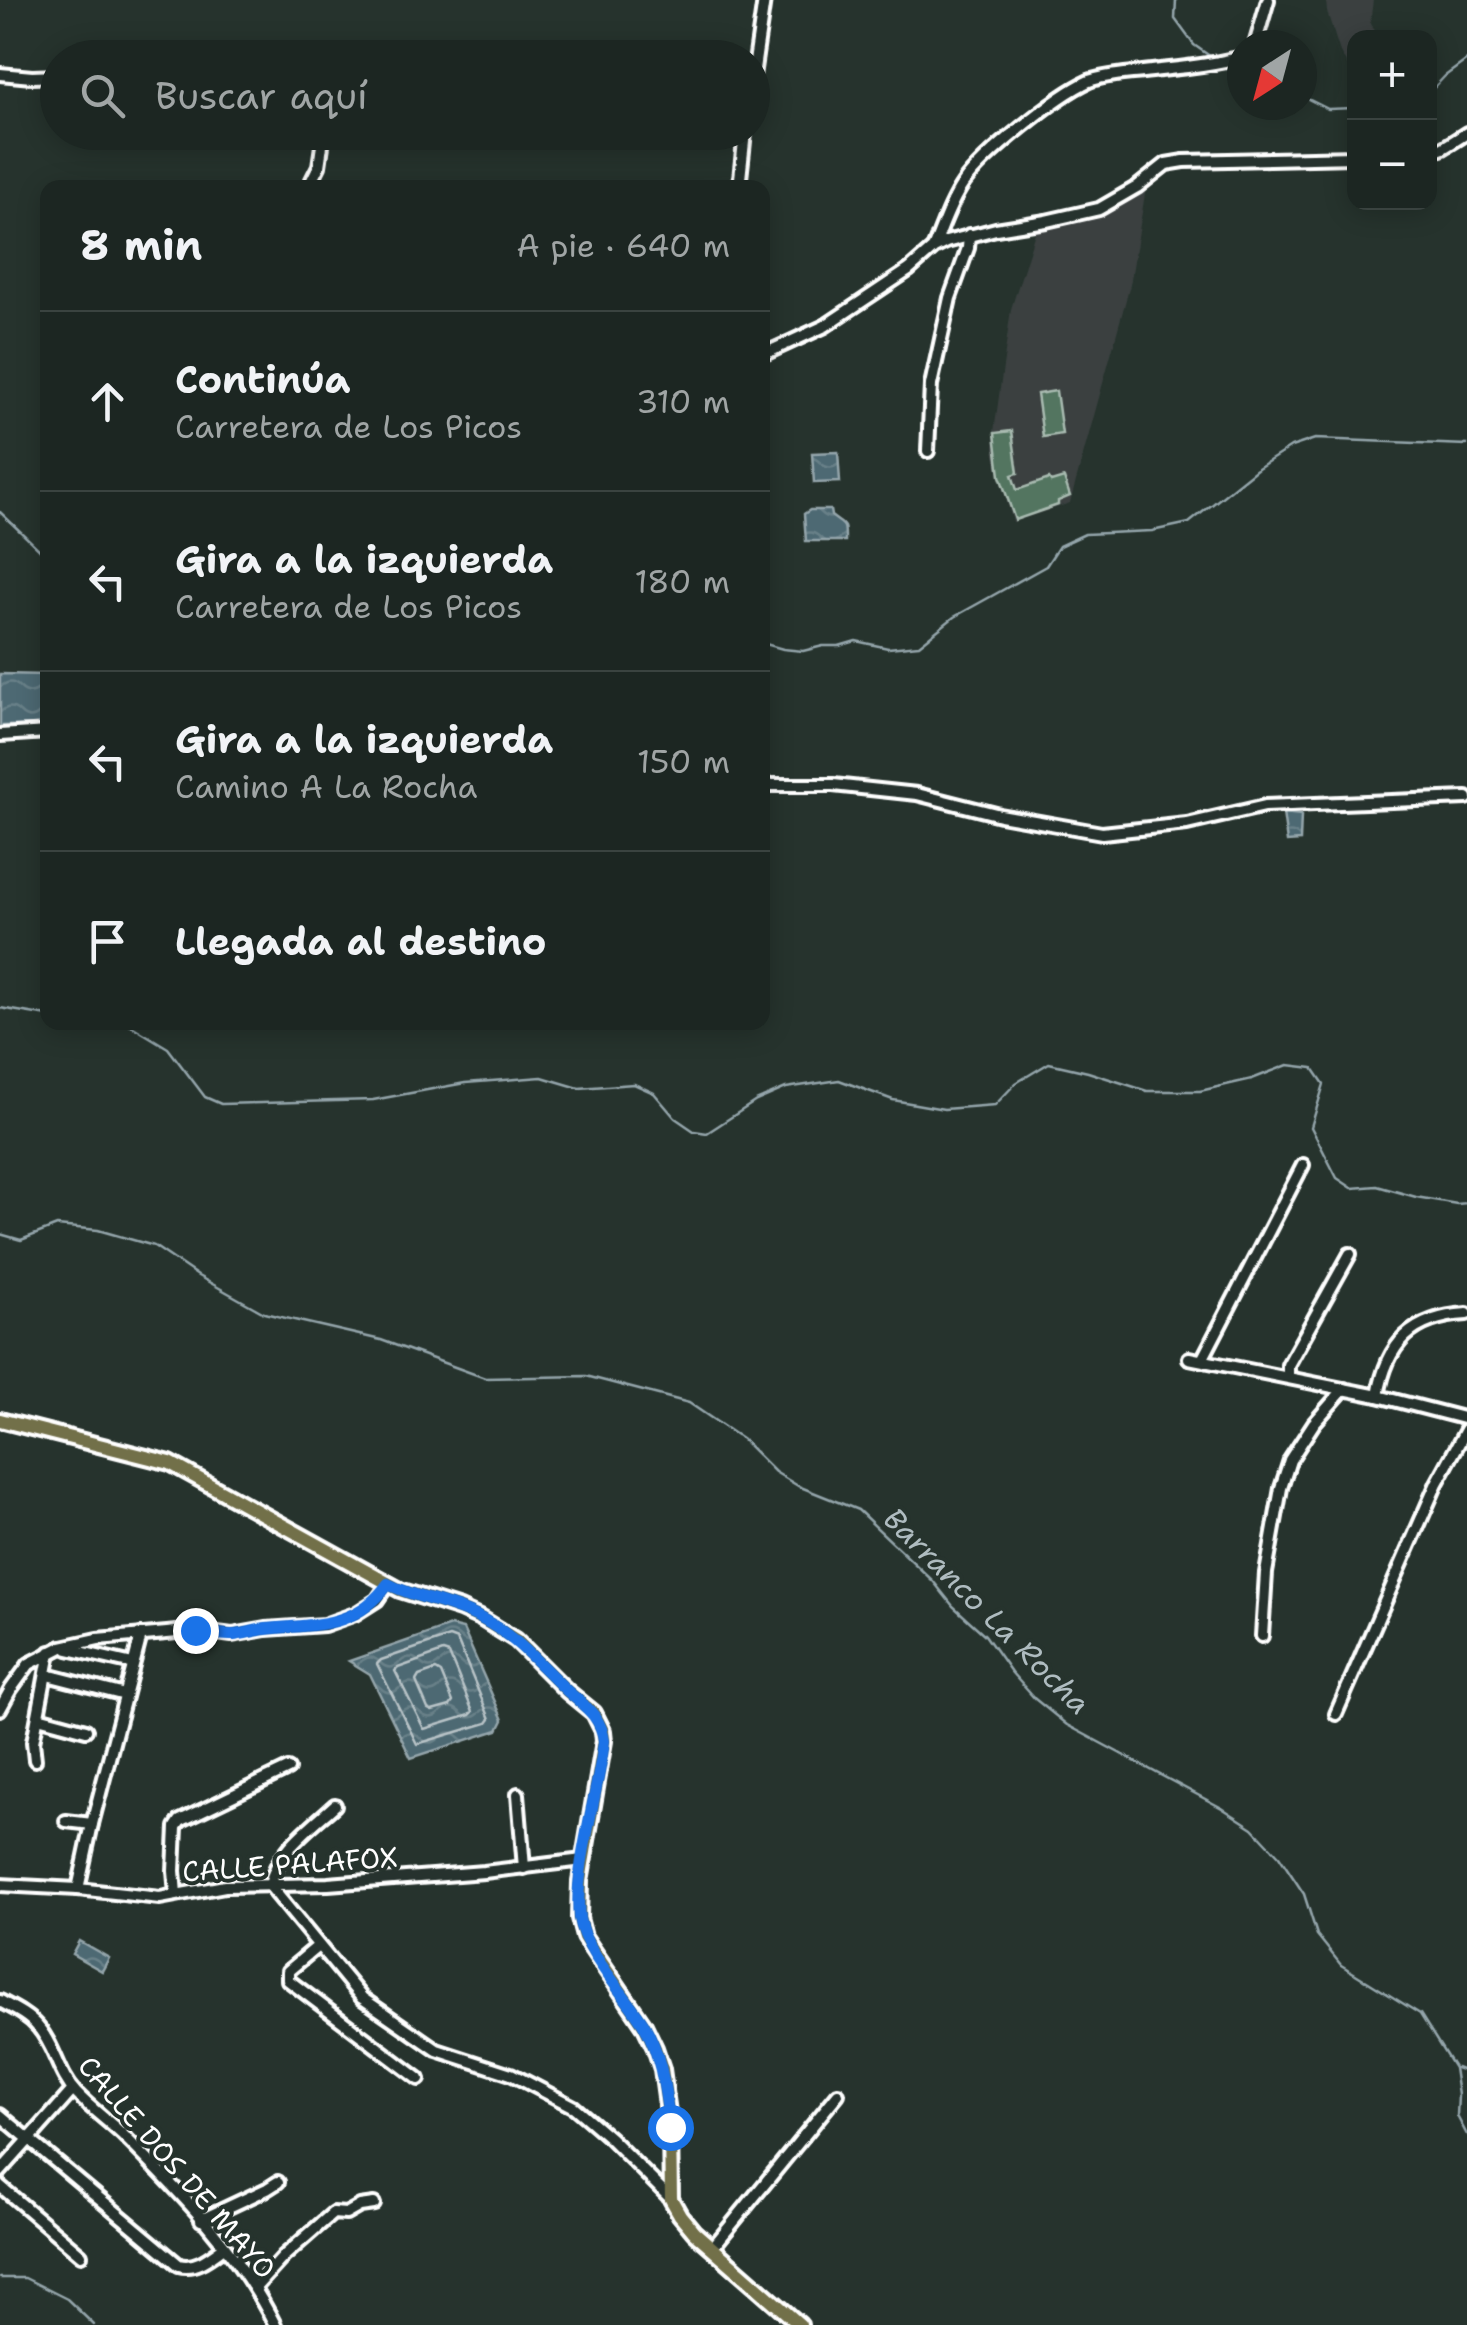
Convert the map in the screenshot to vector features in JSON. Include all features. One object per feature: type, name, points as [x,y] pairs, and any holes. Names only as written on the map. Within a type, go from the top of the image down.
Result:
[{"type":"main road","points":[[0,1420],[170,1463],[388,1584],[460,1609],[498,1628],[516,1640],[594,1714],[604,1741],[583,1860],[579,1918],[584,1938],[644,2025],[662,2069],[670,2127],[671,2199],[680,2215],[713,2248],[800,2325]]},
{"type":"street","points":[[758,40],[764,0]]},
{"type":"street","points":[[1259,30],[1268,0]]},
{"type":"street","points":[[934,248],[949,209],[976,167],[1070,93],[1104,78],[1227,60]]},
{"type":"street","points":[[0,74],[40,77]]},
{"type":"street","points":[[1437,150],[1467,133]]},
{"type":"street","points":[[312,180],[321,150]]},
{"type":"street","points":[[740,180],[743,150]]},
{"type":"street","points":[[770,351],[826,326],[910,270],[934,248],[968,235],[1099,209],[1166,164],[1347,157]]},
{"type":"street","points":[[928,450],[931,385],[950,298],[968,248],[968,235]]},
{"type":"street","points":[[0,735],[40,732]]},
{"type":"street","points":[[770,785],[917,794],[1017,819],[1102,832],[1187,824],[1264,806],[1467,798]]},
{"type":"street","points":[[1202,1360],[1303,1165]]},
{"type":"street","points":[[1288,1377],[1288,1365],[1350,1254]]},
{"type":"street","points":[[1378,1396],[1382,1372],[1406,1334],[1426,1322],[1467,1314]]},
{"type":"street","points":[[1189,1358],[1378,1396],[1467,1419]]},
{"type":"street","points":[[1262,1636],[1266,1573],[1290,1460],[1308,1431],[1344,1389]]},
{"type":"street","points":[[1336,1714],[1437,1483],[1467,1428]]},
{"type":"street","points":[[0,1709],[29,1664],[56,1650],[98,1638],[195,1630],[232,1635],[324,1624],[354,1614],[377,1600],[388,1584]]},
{"type":"street","points":[[78,1889],[141,1635]]},
{"type":"street","points":[[56,1650],[134,1664]]},
{"type":"street","points":[[35,1760],[32,1742],[56,1650]]},
{"type":"street","points":[[47,1674],[125,1695]]},
{"type":"street","points":[[38,1717],[86,1730]]},
{"type":"street","points":[[176,1894],[176,1827],[180,1821],[288,1769]]},
{"type":"street","points":[[518,1794],[524,1868]]},
{"type":"street","points":[[335,1805],[282,1856],[270,1886],[362,1998],[437,2050],[511,2074],[574,2107],[671,2199]]},
{"type":"street","points":[[66,1821],[92,1824]]},
{"type":"street","name":"CALLE PALAFOX","points":[[0,1884],[160,1898],[239,1885],[328,1884],[583,1860]]},
{"type":"street","points":[[318,1946],[288,1971],[288,1980],[419,2079]]},
{"type":"street","name":"CALLE DOS DE MAYO","points":[[0,2001],[38,2027],[74,2090],[120,2132],[224,2246],[255,2288],[275,2325]]},
{"type":"street","points":[[0,2172],[74,2090]]},
{"type":"street","points":[[713,2248],[838,2094]]},
{"type":"street","points":[[0,2115],[179,2264],[194,2266],[224,2246]]},
{"type":"street","points":[[201,2220],[278,2182]]},
{"type":"street","points":[[0,2186],[81,2255]]},
{"type":"street","points":[[255,2288],[321,2221],[333,2213],[346,2214],[374,2204]]},
{"type":"shaded area","points":[[1326,0],[1373,0],[1370,24],[1375,30],[1347,30],[1347,64],[1340,52]]},
{"type":"shaded area","points":[[1146,188],[1130,285],[1070,503],[1013,522],[999,475],[994,432],[1011,309],[1037,226],[1101,212]]},
{"type":"green space","points":[[1056,391],[1062,434],[1043,437],[1037,394]]},
{"type":"green space","points":[[1012,431],[1018,473],[1012,475],[1017,490],[1064,478],[1070,496],[1058,501],[1058,505],[1015,520],[1000,476],[995,433]]},
{"type":"water","points":[[838,452],[840,482],[814,483],[812,453]]},
{"type":"water","points":[[810,510],[830,510],[831,516],[843,526],[845,541],[806,541],[804,514]]},
{"type":"water","points":[[0,674],[40,675],[40,725],[0,726]]},
{"type":"water","points":[[1283,813],[1301,815],[1300,841],[1287,842]]},
{"type":"water","points":[[450,1626],[463,1629],[503,1720],[498,1730],[411,1758],[370,1674],[349,1661]]},
{"type":"water","points":[[79,1941],[109,1958],[102,1971],[72,1954]]},
{"type":"waterway","points":[[1176,0],[1175,19],[1194,45],[1214,59]]},
{"type":"waterway","points":[[1437,85],[1467,60]]},
{"type":"waterway","points":[[1317,104],[1328,109],[1347,108]]},
{"type":"waterway","points":[[770,645],[803,651],[856,641],[888,648],[919,645],[954,617],[1046,566],[1059,546],[1085,534],[1152,531],[1189,523],[1258,468],[1291,447],[1315,439],[1467,445]]},
{"type":"waterway","points":[[0,512],[40,550]]},
{"type":"waterway","points":[[0,1008],[40,1015]]},
{"type":"waterway","points":[[138,1030],[168,1048],[205,1097],[221,1104],[373,1100],[465,1083],[542,1077],[579,1088],[634,1084],[654,1093],[675,1118],[694,1131],[707,1133],[756,1101],[786,1088],[839,1080],[893,1100],[944,1109],[995,1105],[1016,1083],[1049,1063],[1147,1091],[1200,1091],[1252,1079],[1288,1065],[1313,1068],[1324,1084],[1311,1127],[1337,1178],[1352,1188],[1377,1186],[1416,1197],[1467,1203]]},
{"type":"waterway","name":"Barranco La Rocha","points":[[0,1234],[21,1240],[57,1226],[98,1230],[154,1246],[264,1313],[381,1340],[485,1378],[586,1376],[689,1403],[742,1439],[775,1472],[798,1486],[858,1510],[985,1635],[1035,1699],[1067,1725],[1253,1828],[1279,1856],[1304,1894],[1317,1935],[1341,1965],[1420,2014],[1454,2068],[1457,2116],[1467,2135]]},
{"type":"waterway","points":[[1456,2068],[1467,2072]]},
{"type":"waterway","points":[[0,2278],[25,2278],[67,2299],[94,2325]]},
{"type":"route","points":[[195,1630],[232,1635],[324,1624],[354,1614],[377,1600],[388,1584],[460,1609],[498,1628],[516,1640],[594,1714],[604,1741],[580,1881],[579,1918],[584,1938],[644,2025],[662,2069],[670,2127]]}]
